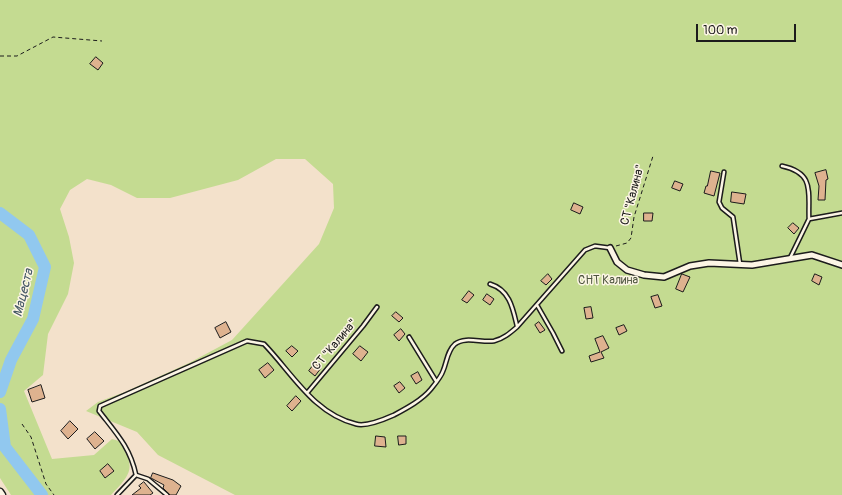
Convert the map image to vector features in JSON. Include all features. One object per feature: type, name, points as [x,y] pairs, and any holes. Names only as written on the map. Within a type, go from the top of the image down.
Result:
[{"type":"street","points":[[610,248],[621,266],[644,275],[664,277],[690,266],[709,263],[764,264],[812,255],[842,266]]},
{"type":"lane","points":[[782,166],[800,172],[806,180],[809,219],[790,258]]},
{"type":"lane","points":[[724,172],[719,202],[722,208],[733,217],[740,264]]},
{"type":"lane","points":[[809,219],[842,213]]},
{"type":"lane","points":[[136,474],[134,462],[124,442],[99,411],[100,406],[247,341],[264,344],[307,393],[321,406],[336,416],[358,425],[383,420],[409,407],[430,390],[443,372],[448,354],[456,344],[464,340],[495,340],[505,336],[517,327],[584,250],[595,246],[610,248]]},
{"type":"lane","points":[[490,284],[503,290],[509,298],[517,327]]},
{"type":"lane","points":[[537,305],[562,351]]},
{"type":"lane","name":"СТ \"Калина\"","points":[[307,393],[363,326],[376,307]]},
{"type":"lane","points":[[409,337],[436,382]]},
{"type":"lane","points":[[117,495],[136,474]]},
{"type":"lane","points":[[136,474],[148,479],[167,495]]},
{"type":"path","points":[[0,56],[17,56],[53,37],[102,41]]},
{"type":"path","name":"СТ \"Калина\"","points":[[610,248],[630,241],[634,217],[653,156]]},
{"type":"path","points":[[22,424],[32,437],[46,484],[54,495]]},
{"type":"green space","name":"СНТ Калина","points":[[0,0],[842,0],[842,495],[235,495],[158,455],[137,432],[86,411],[98,402],[125,392],[189,363],[232,340],[319,244],[334,208],[333,184],[305,159],[276,159],[238,180],[170,198],[137,198],[111,185],[87,179],[70,190],[60,209],[69,237],[74,263],[68,294],[48,334],[43,375],[24,391],[52,459],[94,455],[112,439],[119,441],[124,450],[128,458],[129,470],[124,481],[111,495],[11,495],[0,478]]},
{"type":"building","points":[[96,57],[103,63],[98,70],[90,64]]},
{"type":"building","points":[[826,170],[828,179],[826,180],[825,200],[818,200],[819,186],[815,173]]},
{"type":"building","points":[[711,171],[720,173],[714,196],[704,193]]},
{"type":"building","points":[[675,181],[683,184],[680,191],[672,188]]},
{"type":"building","points":[[732,192],[746,194],[744,204],[731,202]]},
{"type":"building","points":[[574,203],[583,207],[580,214],[571,210]]},
{"type":"building","points":[[644,213],[653,213],[652,221],[644,221]]},
{"type":"building","points":[[793,223],[799,228],[794,234],[788,228]]},
{"type":"building","points":[[548,274],[552,279],[546,285],[541,281]]},
{"type":"building","points":[[682,274],[690,277],[683,292],[676,289]]},
{"type":"building","points":[[815,274],[822,277],[819,285],[812,281]]},
{"type":"building","points":[[469,291],[474,295],[467,303],[462,300]]},
{"type":"building","points":[[487,294],[494,299],[490,305],[483,300]]},
{"type":"building","points":[[658,295],[662,306],[655,308],[651,297]]},
{"type":"building","points":[[591,307],[593,318],[586,319],[584,308]]},
{"type":"building","points":[[396,312],[403,318],[399,322],[392,316]]},
{"type":"building","points":[[226,322],[231,332],[220,338],[215,328]]},
{"type":"building","points":[[539,322],[545,330],[540,333],[535,325]]},
{"type":"building","points":[[624,325],[627,331],[619,335],[616,328]]},
{"type":"building","points":[[401,329],[405,334],[399,341],[394,335]]},
{"type":"building","points":[[603,336],[609,348],[601,352],[604,358],[591,362],[589,356],[600,352],[595,339]]},
{"type":"building","points":[[292,346],[298,351],[292,357],[286,351]]},
{"type":"building","points":[[360,346],[368,352],[361,361],[353,354]]},
{"type":"building","points":[[268,363],[274,370],[265,378],[259,370]]},
{"type":"building","points":[[315,363],[321,368],[315,376],[309,371]]},
{"type":"building","points":[[418,372],[422,380],[416,384],[411,376]]},
{"type":"building","points":[[400,382],[405,388],[399,393],[394,386]]},
{"type":"building","points":[[41,385],[45,398],[32,402],[28,390]]},
{"type":"building","points":[[296,396],[301,401],[292,411],[287,406]]},
{"type":"building","points":[[70,421],[78,429],[68,439],[61,431]]},
{"type":"building","points":[[95,432],[104,441],[95,449],[87,439]]},
{"type":"building","points":[[376,436],[385,437],[386,447],[375,446]]},
{"type":"building","points":[[398,436],[406,436],[406,444],[399,445]]},
{"type":"building","points":[[108,464],[114,471],[105,478],[100,471]]},
{"type":"building","points":[[153,473],[173,480],[181,486],[176,495],[170,495],[163,488],[164,485],[151,478]]},
{"type":"building","points":[[144,482],[153,493],[150,495],[132,495],[141,488],[139,486]]},
{"type":"waterway","name":"Мацеста","points":[[0,213],[29,235],[45,267],[33,319],[11,360],[0,392]]},
{"type":"waterway","name":"Мацеста","points":[[0,409],[5,447],[42,495]]}]
